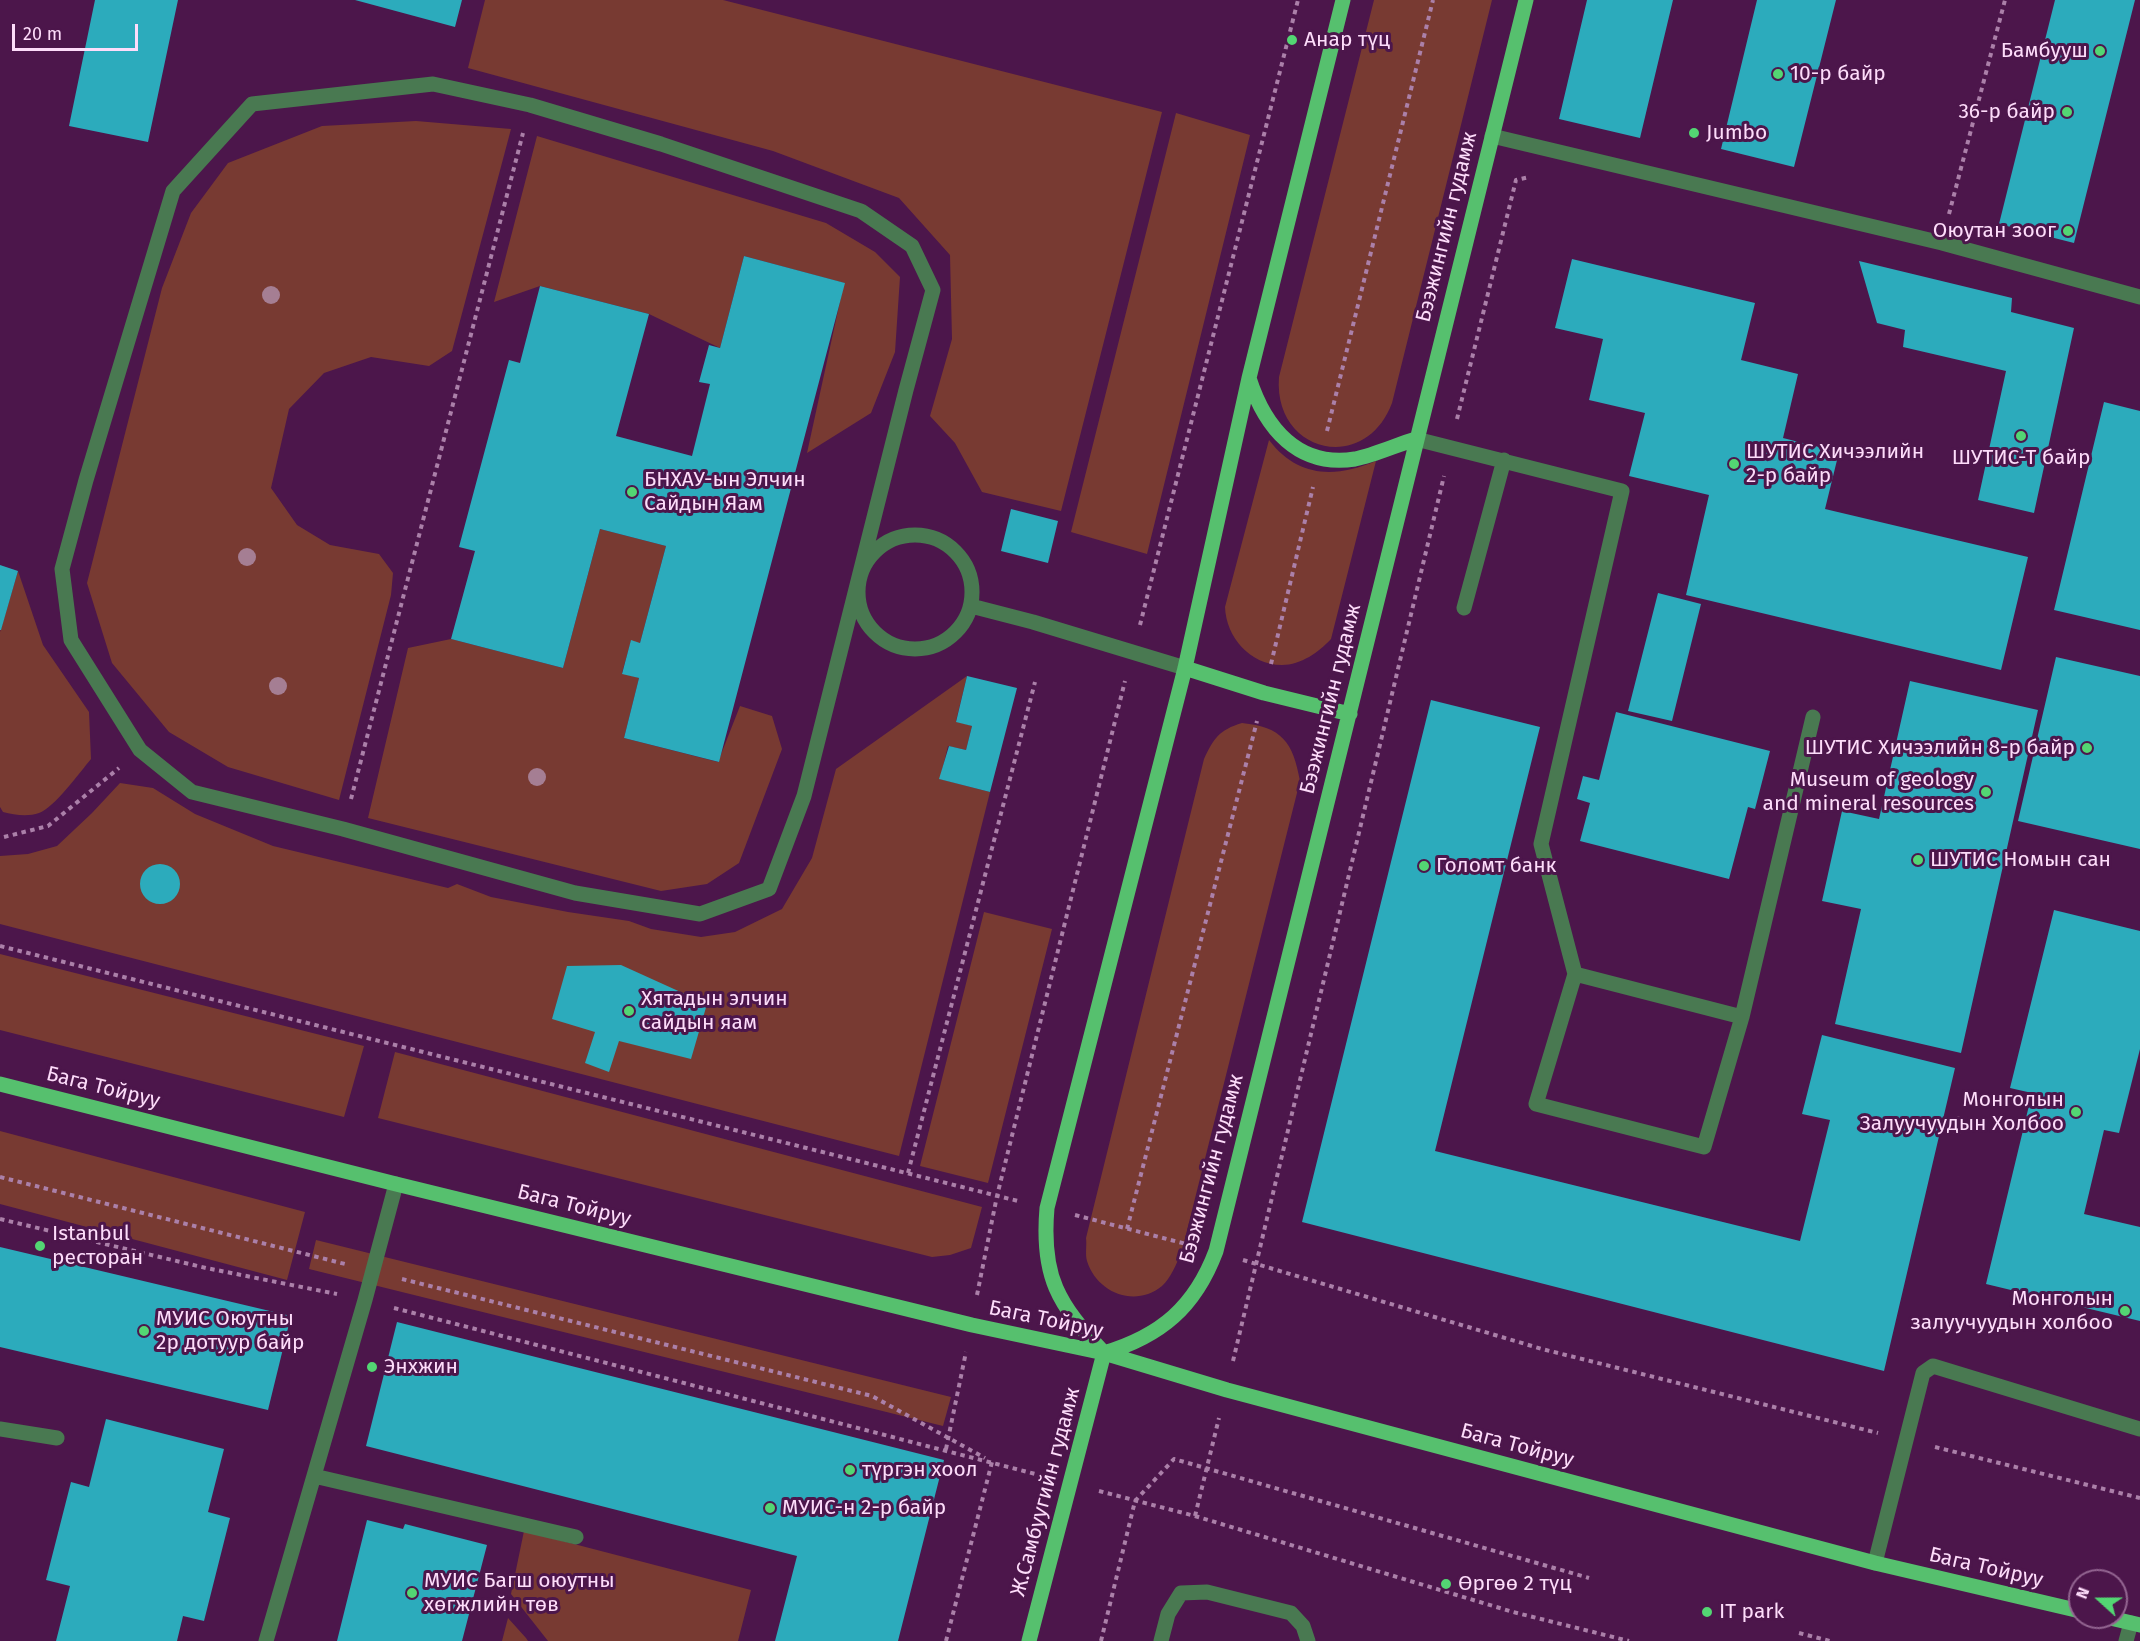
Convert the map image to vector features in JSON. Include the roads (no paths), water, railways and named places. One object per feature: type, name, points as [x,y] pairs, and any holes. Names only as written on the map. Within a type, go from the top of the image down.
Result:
[{"type":"main road","points":[[1104,1353],[1065,1309],[1056,1291],[1047,1252],[1045,1231],[1047,1208],[1185,668],[1249,378],[1343,0]]},
{"type":"main road","name":"Бээжингийн гудамж","points":[[1104,1353],[1139,1340],[1174,1318],[1199,1287],[1216,1251],[1526,0]]},
{"type":"main road","points":[[1249,378],[1262,410],[1278,434],[1291,445],[1320,459],[1339,461],[1357,459],[1416,439]]},
{"type":"main road","points":[[1185,668],[1264,693],[1350,714]]},
{"type":"main road","name":"Бага Тойруу","points":[[0,1084],[972,1325],[1104,1353],[1227,1390],[1875,1563],[2068,1608]]},
{"type":"main road","name":"Ж.Самбуугийн гудамж","points":[[1029,1641],[1104,1353]]},
{"type":"street","points":[[859,578],[804,796],[769,889],[700,914],[575,893],[343,829],[192,792],[140,750],[71,640],[62,570],[173,191],[252,104],[433,84],[530,105],[662,144],[861,210],[912,246],[933,290],[859,578],[858,601],[866,622],[880,639],[901,649],[924,650],[945,643],[962,627],[971,606],[972,584],[965,562],[950,545],[929,536],[907,535],[885,543],[869,558],[859,578]]},
{"type":"street","points":[[1492,136],[1942,243],[2140,297]]},
{"type":"street","points":[[1416,439],[1622,491],[1541,844],[1575,974],[1536,1104],[1704,1147],[1742,1017],[1813,717]]},
{"type":"street","points":[[1464,608],[1504,460]]},
{"type":"street","points":[[971,606],[1033,622],[1185,668]]},
{"type":"street","points":[[1575,974],[1742,1017]]},
{"type":"street","points":[[266,1641],[365,1300],[396,1184]]},
{"type":"street","points":[[1875,1563],[1923,1373],[1933,1366],[2140,1429]]},
{"type":"street","points":[[0,1429],[57,1438]]},
{"type":"street","points":[[314,1476],[576,1537]]},
{"type":"street","points":[[1161,1641],[1168,1614],[1181,1593],[1207,1592],[1291,1613],[1303,1626],[1308,1641]]},
{"type":"street","points":[[2126,1641],[2136,1624]]},
{"type":"place","name":"Анар түц","points":[[1292,40]]},
{"type":"place","name":"Бамбууш","points":[[2100,51]]},
{"type":"place","name":"10-р байр","points":[[1778,74]]},
{"type":"place","name":"36-р байр","points":[[2067,112]]},
{"type":"place","name":"Jumbo","points":[[1694,133]]},
{"type":"place","name":"Оюутан зоог","points":[[2068,231]]},
{"type":"place","name":"ШУТИС-Т байр","points":[[2021,436]]},
{"type":"place","name":"ШУТИС Хичээлийн 2-р байр","points":[[1734,464]]},
{"type":"place","name":"БНХАУ-ын Элчин Сайдын Яам","points":[[632,492]]},
{"type":"place","name":"ШУТИС Хичээлийн 8-р байр","points":[[2087,748]]},
{"type":"place","name":"Museum of geology and mineral resources","points":[[1986,792]]},
{"type":"place","name":"ШУТИС Номын сан","points":[[1918,860]]},
{"type":"place","name":"Голомт банк","points":[[1424,866]]},
{"type":"place","name":"Хятадын элчин сайдын яам","points":[[629,1011]]},
{"type":"place","name":"Монголын Залуучуудын Холбоо","points":[[2076,1112]]},
{"type":"place","name":"Istanbul ресторан","points":[[40,1246]]},
{"type":"place","name":"Монголын залуучуудын холбоо","points":[[2125,1311]]},
{"type":"place","name":"МУИС Оюутны 2р дотуур байр","points":[[144,1331]]},
{"type":"place","name":"Энхжин","points":[[372,1367]]},
{"type":"place","name":"түргэн хоол","points":[[850,1470]]},
{"type":"place","name":"МУИС-н 2-р байр","points":[[770,1508]]},
{"type":"place","name":"Өргөө 2 түц","points":[[1446,1584]]},
{"type":"place","name":"МУИС Багш оюутны хөгжлийн төв","points":[[412,1593]]},
{"type":"place","name":"IT park","points":[[1707,1612]]}]
